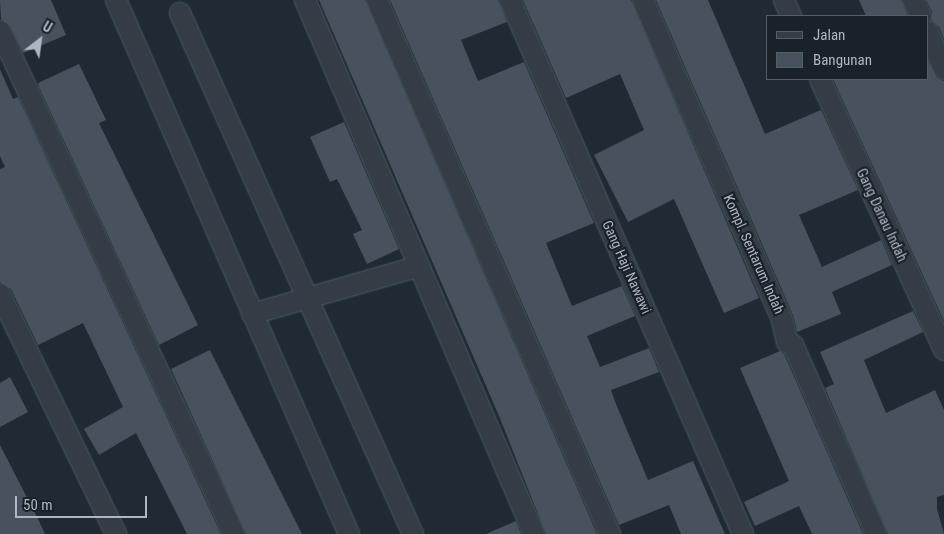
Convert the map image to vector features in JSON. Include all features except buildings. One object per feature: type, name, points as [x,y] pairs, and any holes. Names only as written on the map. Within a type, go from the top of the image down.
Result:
[{"type":"street","points":[[116,0],[350,534]]},
{"type":"street","points":[[305,0],[534,534]]},
{"type":"street","points":[[377,0],[610,534]]},
{"type":"street","name":"Gang Haji Nawawi","points":[[510,0],[743,534]]},
{"type":"street","name":"Kompl. Sentarum Indah","points":[[643,0],[782,320],[787,342],[793,346],[876,534]]},
{"type":"street","points":[[784,0],[792,15]]},
{"type":"street","points":[[913,0],[920,15]]},
{"type":"street","points":[[180,13],[413,534]]},
{"type":"street","points":[[0,31],[234,534]]},
{"type":"street","points":[[929,34],[944,69]]},
{"type":"street","name":"Gang Danau Indah","points":[[820,80],[944,350]]},
{"type":"street","points":[[252,314],[419,266]]},
{"type":"street","points":[[0,294],[116,534]]}]
